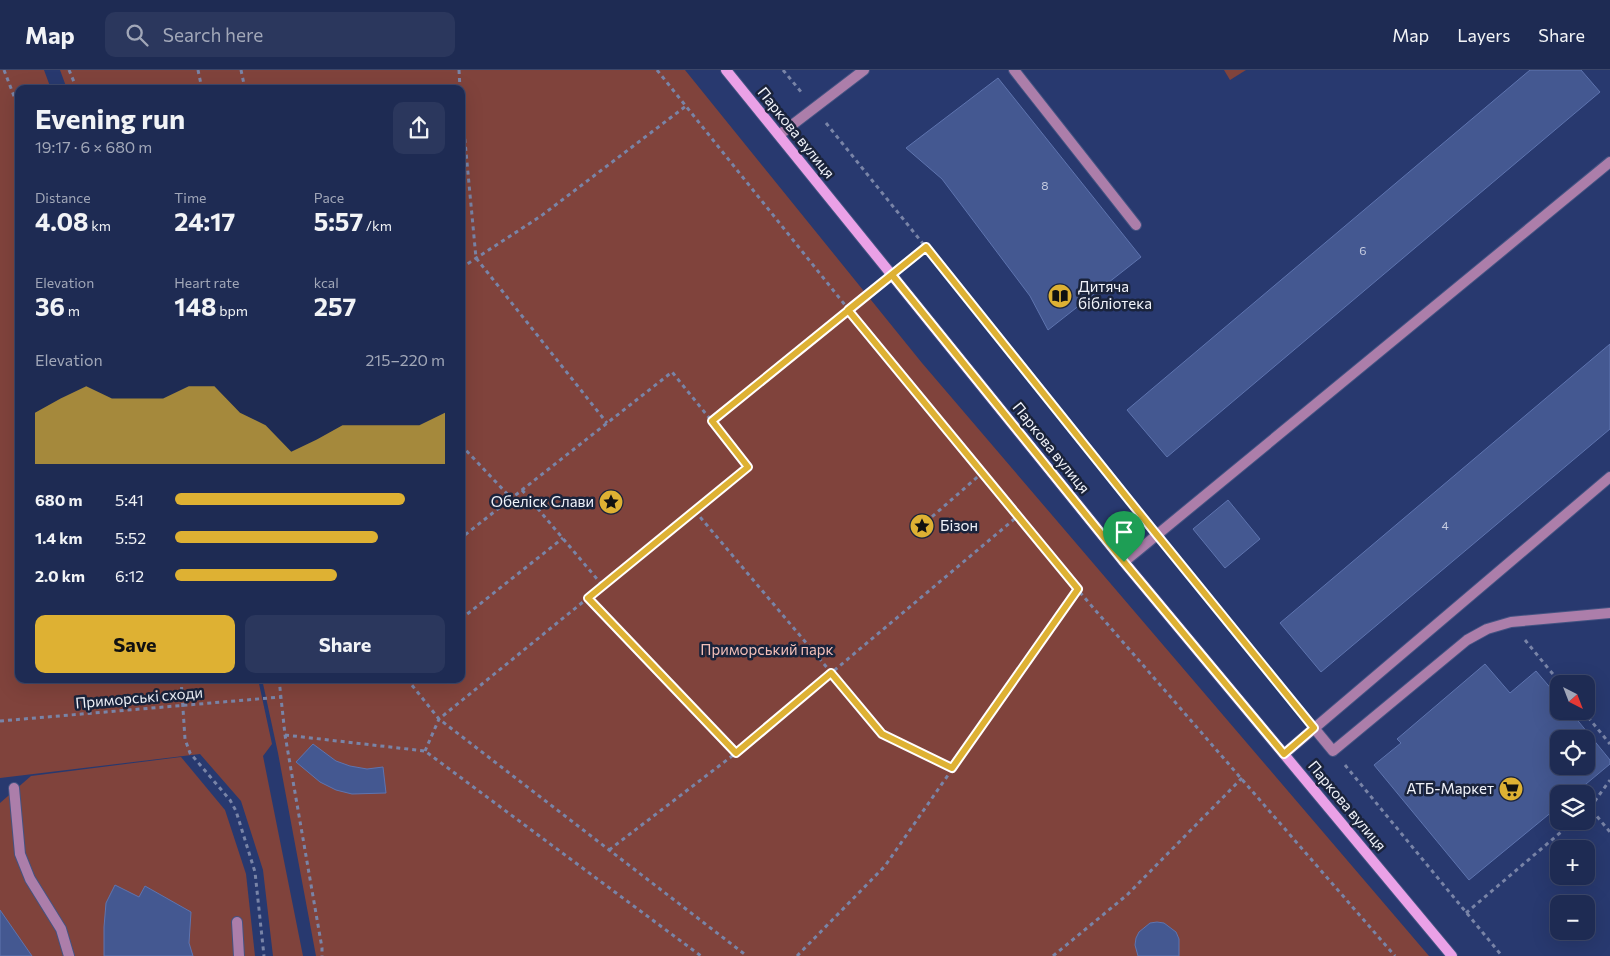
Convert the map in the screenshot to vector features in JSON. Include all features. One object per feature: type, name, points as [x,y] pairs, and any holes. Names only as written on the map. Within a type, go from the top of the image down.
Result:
[{"type":"street","name":"Паркова вулиця","points":[[726,70],[1124,562],[1452,956]]},
{"type":"lane","points":[[779,136],[864,70]]},
{"type":"lane","points":[[1014,70],[1136,225]]},
{"type":"lane","points":[[1124,562],[1610,162]]},
{"type":"lane","points":[[1284,754],[1610,477]]},
{"type":"lane","points":[[1314,728],[1333,751],[1467,640],[1486,629],[1511,622],[1610,613]]},
{"type":"lane","points":[[14,788],[20,854],[30,879],[62,929],[69,956]]},
{"type":"lane","points":[[237,922],[239,956]]},
{"type":"path","points":[[4,70],[15,99]]},
{"type":"path","points":[[69,70],[75,85]]},
{"type":"path","points":[[198,70],[201,85]]},
{"type":"path","points":[[241,70],[243,85]]},
{"type":"path","points":[[458,70],[460,85]]},
{"type":"path","points":[[658,70],[848,310],[1078,589],[1395,956]]},
{"type":"path","points":[[783,70],[1314,728]]},
{"type":"path","points":[[465,265],[540,216],[686,106]]},
{"type":"path","points":[[465,142],[476,258],[607,423]]},
{"type":"path","points":[[712,421],[926,247]]},
{"type":"path","points":[[425,751],[439,719],[748,467],[672,372],[465,535]]},
{"type":"path","points":[[465,449],[512,498]]},
{"type":"path","points":[[926,522],[982,473]]},
{"type":"path","points":[[522,490],[603,586]]},
{"type":"path","points":[[695,510],[882,734],[952,768]]},
{"type":"path","points":[[610,850],[736,753],[1018,516]]},
{"type":"path","points":[[465,616],[563,538]]},
{"type":"path","points":[[797,956],[884,866],[1078,589]]},
{"type":"path","points":[[588,598],[736,753]]},
{"type":"path","points":[[1511,622],[1554,675]]},
{"type":"path","points":[[181,683],[186,739],[190,753],[230,800],[236,810],[255,872],[264,956]]},
{"type":"path","points":[[279,683],[285,735],[322,956]]},
{"type":"path","points":[[410,683],[439,719],[747,956]]},
{"type":"path","name":"Приморські сходи","points":[[0,722],[281,697]]},
{"type":"path","points":[[1590,720],[1610,744]]},
{"type":"path","points":[[285,735],[425,751],[701,956]]},
{"type":"path","points":[[1333,751],[1502,956]]},
{"type":"path","points":[[1052,956],[1127,895],[1242,778]]},
{"type":"path","points":[[1595,800],[1610,780]]},
{"type":"path","points":[[1595,817],[1610,832]]},
{"type":"path","points":[[1466,913],[1563,830]]},
{"type":"green space","points":[[0,70],[44,70],[50,85],[15,85],[15,683],[259,683],[272,744],[263,756],[303,956],[273,956],[263,870],[241,801],[200,754],[0,778]]},
{"type":"green space","name":"Приморський парк","points":[[60,70],[685,70],[922,363],[1429,956],[316,956],[263,683],[465,683],[465,85],[66,85]]},
{"type":"green space","points":[[1224,70],[1246,70],[1230,80]]},
{"type":"green space","points":[[181,757],[225,810],[246,874],[255,956],[0,956],[0,803],[31,776]]},
{"type":"building","points":[[1530,70],[1581,70],[1600,92],[1167,457],[1127,410]]},
{"type":"building","points":[[998,78],[1141,257],[1048,330],[1030,296],[942,179],[906,148]]},
{"type":"building","points":[[1610,344],[1610,429],[1321,672],[1280,623]]},
{"type":"building","points":[[1228,500],[1260,539],[1225,568],[1193,529]]},
{"type":"building","points":[[1485,664],[1510,693],[1536,671],[1550,687],[1550,720],[1577,720],[1586,730],[1550,730],[1550,775],[1595,775],[1595,742],[1610,760],[1610,764],[1585,785],[1550,785],[1550,813],[1469,880],[1374,765],[1401,743],[1397,739]]},
{"type":"building","points":[[313,744],[336,761],[350,766],[367,769],[383,767],[386,793],[352,794],[336,790],[320,782],[296,762]]},
{"type":"building","points":[[115,885],[139,897],[145,886],[191,912],[189,943],[193,956],[104,956],[106,903]]},
{"type":"building","points":[[0,910],[32,956],[0,956]]},
{"type":"building","points":[[1150,923],[1164,923],[1176,932],[1179,939],[1179,956],[1138,956],[1135,945],[1139,932]]},
{"type":"place","name":"Дитяча бібліотека","points":[[1060,296]]},
{"type":"place","name":"Обеліск Cлави","points":[[611,502]]},
{"type":"place","name":"Бізон","points":[[922,526]]},
{"type":"place","name":"АТБ-Маркет","points":[[1511,789]]},
{"type":"route","points":[[1124,562],[892,275],[848,310],[712,421],[748,467],[588,598],[736,753],[831,673],[882,734],[952,768],[1078,589],[848,310],[926,247],[1314,728],[1284,754],[1124,562]]}]
